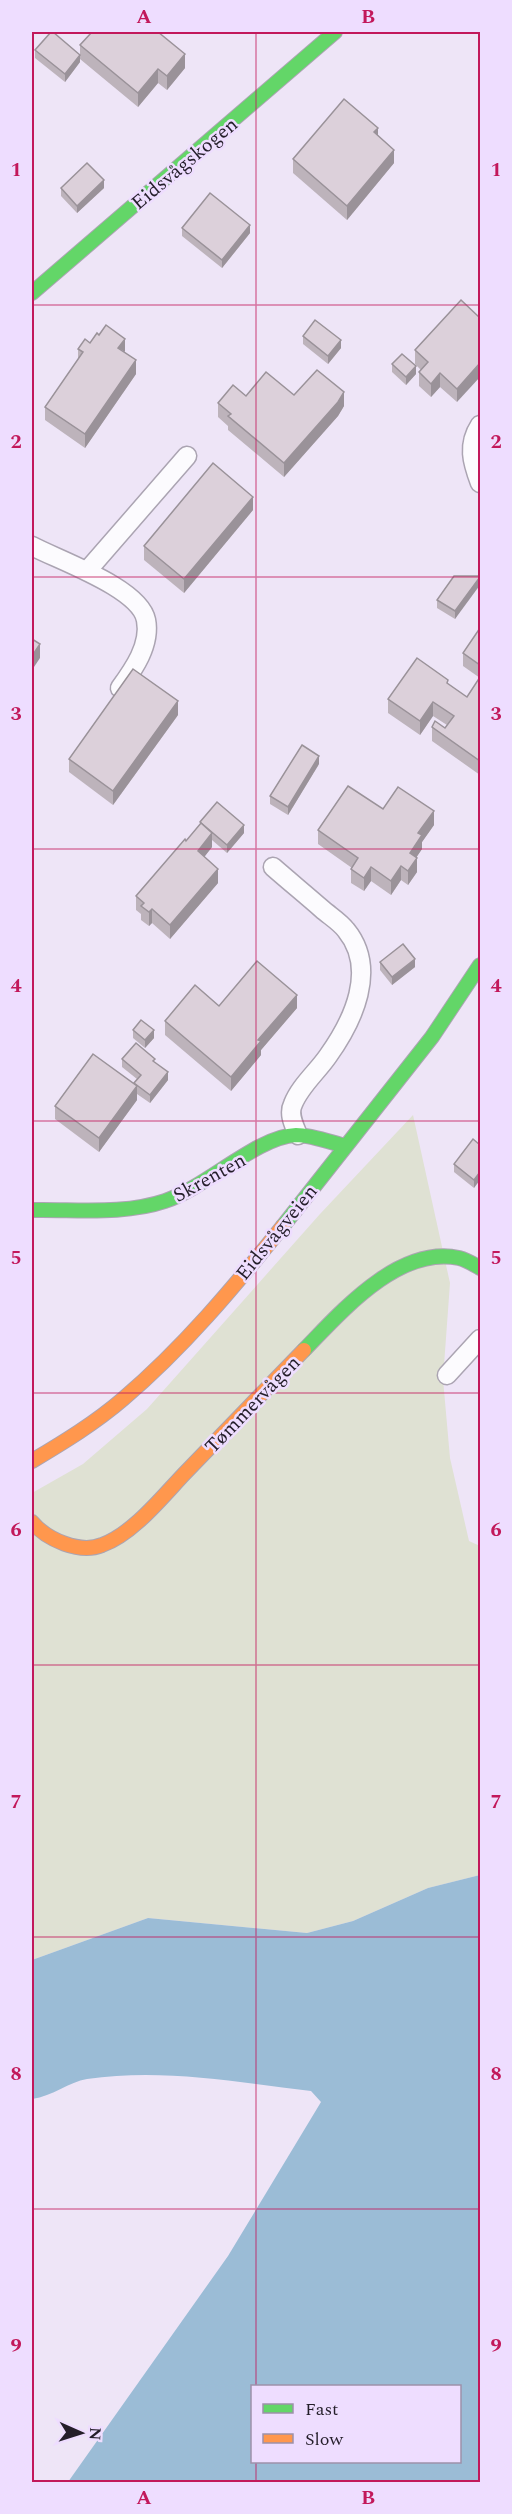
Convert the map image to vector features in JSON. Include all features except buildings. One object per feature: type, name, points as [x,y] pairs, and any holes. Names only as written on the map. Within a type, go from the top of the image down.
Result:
[{"type":"street","name":"Eidsvågskogen","points":[[32,292],[335,32]]},
{"type":"street","name":"Eidsvågveien","points":[[32,1461],[62,1444],[102,1416],[180,1345],[245,1270],[435,1032],[480,965]]},
{"type":"street","name":"Skrenten","points":[[32,1210],[129,1208],[162,1202],[189,1192],[268,1142],[286,1136],[298,1134],[345,1146]]},
{"type":"street","name":"Tømmervågen","points":[[32,1522],[35,1527],[62,1543],[79,1549],[92,1550],[111,1542],[145,1514],[348,1305],[386,1274],[418,1260],[444,1256],[461,1258],[480,1268]]},
{"type":"lane","points":[[480,425],[471,446],[472,462],[480,483]]},
{"type":"lane","points":[[87,571],[187,456]]},
{"type":"lane","points":[[32,546],[87,571],[132,600],[141,609],[146,621],[142,651],[134,668],[110,703]]},
{"type":"lane","points":[[273,867],[346,929],[361,961],[361,981],[357,1003],[349,1020],[328,1056],[292,1105],[291,1116],[298,1134]]},
{"type":"lane","points":[[447,1375],[480,1338]]},
{"type":"shaded area","points":[[413,1115],[450,1283],[443,1379],[450,1458],[469,1541],[480,1546],[480,1875],[428,1888],[353,1921],[307,1933],[148,1918],[32,1960],[32,1493],[83,1464],[147,1409],[320,1214]]},
{"type":"water","points":[[480,1875],[480,2482],[68,2482],[228,2256],[321,2102],[311,2091],[227,2080],[143,2075],[87,2079],[32,2099],[32,1960],[148,1918],[307,1933],[353,1921],[428,1888]]},
{"type":"traffic: fast","points":[[32,293],[335,32]]},
{"type":"traffic: fast","points":[[283,1226],[432,1037],[480,965]]},
{"type":"traffic: fast","points":[[32,1210],[116,1210],[165,1201],[197,1185],[248,1153],[281,1138],[302,1135],[345,1146]]},
{"type":"traffic: fast","points":[[304,1350],[353,1301],[393,1271],[415,1262],[437,1257],[459,1258],[480,1268]]},
{"type":"traffic: slow","points":[[32,1461],[101,1416],[145,1379],[207,1316],[283,1226]]},
{"type":"traffic: slow","points":[[32,1522],[38,1529],[64,1544],[84,1548],[114,1540],[147,1514],[304,1350]]}]
